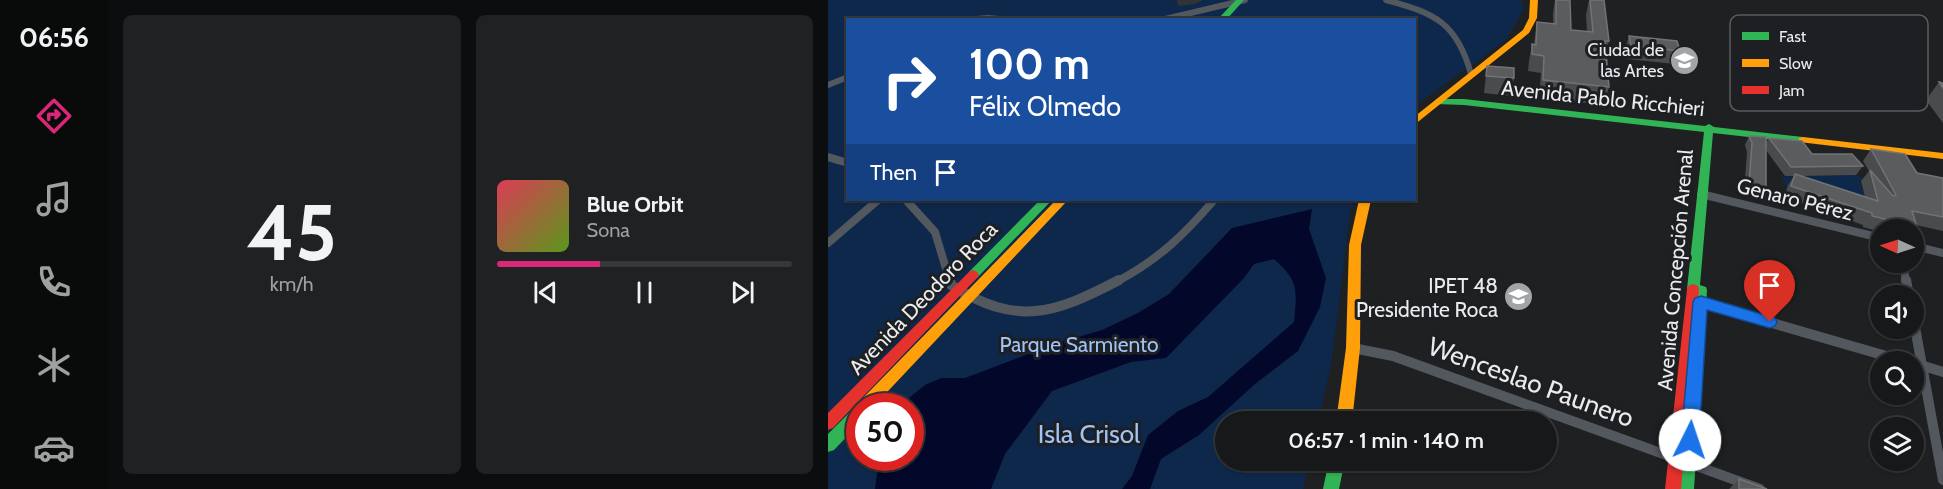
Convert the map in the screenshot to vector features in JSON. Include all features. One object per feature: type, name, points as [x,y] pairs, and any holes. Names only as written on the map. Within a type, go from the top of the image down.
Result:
[{"type":"main road","points":[[1416,120],[1526,31],[1533,18],[1534,0]]},
{"type":"main road","points":[[1223,18],[1243,1]]},
{"type":"main road","points":[[1234,18],[1243,1]]},
{"type":"main road","name":"Avenida Pablo Ricchieri","points":[[1442,99],[1943,155]]},
{"type":"main road","name":"Avenida Concepción Arenal","points":[[1686,489],[1696,301],[1711,129]]},
{"type":"main road","name":"Avenida Deodoro Roca","points":[[828,423],[1045,201]]},
{"type":"main road","name":"Avenida Deodoro Roca","points":[[878,393],[1061,201]]},
{"type":"main road","points":[[1345,411],[1353,348],[1355,245],[1365,201]]},
{"type":"main road","name":"Avenida Concepción Arenal","points":[[1673,489],[1696,301]]},
{"type":"main road","points":[[828,445],[846,426]]},
{"type":"main road","points":[[1331,489],[1335,471]]},
{"type":"street","points":[[1386,0],[1421,11],[1447,24],[1463,45],[1471,74]]},
{"type":"street","points":[[1170,18],[1243,1]]},
{"type":"street","points":[[828,85],[846,78]]},
{"type":"street","points":[[828,157],[846,162]]},
{"type":"street","name":"Genaro Pérez","points":[[1704,195],[1870,235]]},
{"type":"street","points":[[828,243],[877,201]]},
{"type":"street","points":[[907,201],[935,232],[951,285],[957,291],[996,307],[1026,312],[1042,311],[1076,303],[1112,285],[1168,249],[1181,238],[1213,201]]},
{"type":"street","points":[[1924,248],[1943,253]]},
{"type":"street","points":[[1696,301],[1870,351]]},
{"type":"street","name":"Wenceslao Paunero","points":[[1353,348],[1393,356],[1760,489]]},
{"type":"street","points":[[1924,367],[1943,372]]},
{"type":"street","points":[[1924,393],[1943,480]]},
{"type":"green space","name":"Parque Sarmiento","points":[[828,0],[1521,0],[1524,9],[1506,40],[1416,105],[1416,18],[846,18],[846,201],[1354,201],[1351,207],[1331,366],[1320,411],[1215,411],[1215,471],[1307,471],[1303,489],[828,489]]},
{"type":"green space","points":[[1856,175],[1872,182],[1859,180],[1868,205],[1784,185],[1782,177]]},
{"type":"shaded area","points":[[1312,209],[1309,229],[1326,278],[1320,307],[1298,351],[1255,384],[1225,411],[1215,411],[1215,420],[1199,435],[1161,459],[1150,489],[1122,489],[1132,476],[1148,435],[1178,411],[1208,397],[1294,322],[1295,287],[1288,274],[1274,259],[1254,264],[1244,278],[1166,358],[1131,362],[1052,391],[1005,454],[991,489],[875,489],[877,471],[924,471],[924,393],[915,393],[925,385],[941,378],[965,378],[1058,343],[1102,330],[1138,313],[1169,294],[1232,228]]},
{"type":"building","points":[[1556,0],[1570,0],[1571,30],[1593,32],[1590,0],[1604,0],[1609,41],[1605,41],[1609,87],[1543,80],[1544,56],[1532,54],[1532,44],[1536,45],[1537,22],[1556,24]]},
{"type":"building","points":[[1629,36],[1677,41],[1680,51],[1631,46]]},
{"type":"building","points":[[1487,66],[1514,68],[1514,78],[1486,76]]},
{"type":"building","points":[[1749,136],[1766,137],[1766,188],[1749,184],[1752,143]]},
{"type":"building","points":[[1769,138],[1802,141],[1812,154],[1852,154],[1863,166],[1791,167]]},
{"type":"building","points":[[1871,149],[1905,154],[1917,173],[1943,178],[1943,217],[1912,211],[1914,219],[1884,219],[1791,186],[1795,174],[1878,201],[1870,170],[1893,196],[1896,195]]},
{"type":"building","points":[[1739,479],[1767,489],[1739,489]]},
{"type":"traffic: fast","points":[[1223,18],[1240,0]]},
{"type":"traffic: fast","points":[[1438,102],[1464,102],[1803,140]]},
{"type":"traffic: fast","points":[[1693,289],[1709,127]]},
{"type":"traffic: fast","points":[[973,275],[1045,201]]},
{"type":"traffic: fast","points":[[1686,489],[1701,290]]},
{"type":"traffic: fast","points":[[828,445],[846,426]]},
{"type":"traffic: fast","points":[[1331,489],[1335,471]]},
{"type":"traffic: slow","points":[[1416,120],[1526,31],[1533,18],[1534,0]]},
{"type":"traffic: slow","points":[[1803,140],[1943,156]]},
{"type":"traffic: slow","points":[[877,393],[1061,201]]},
{"type":"traffic: slow","points":[[1345,411],[1353,348],[1355,245],[1365,201]]},
{"type":"traffic: jam","points":[[828,423],[973,275]]},
{"type":"traffic: jam","points":[[1673,489],[1693,289]]},
{"type":"place","name":"Ciudad de las Artes","points":[[1685,60]]},
{"type":"place","name":"IPET 48 Presidente Roca","points":[[1519,297]]},
{"type":"route","points":[[1690,440],[1701,302],[1770,322]]},
{"type":"park label","name":"Isla Crisol","points":[[1089,434]]}]
